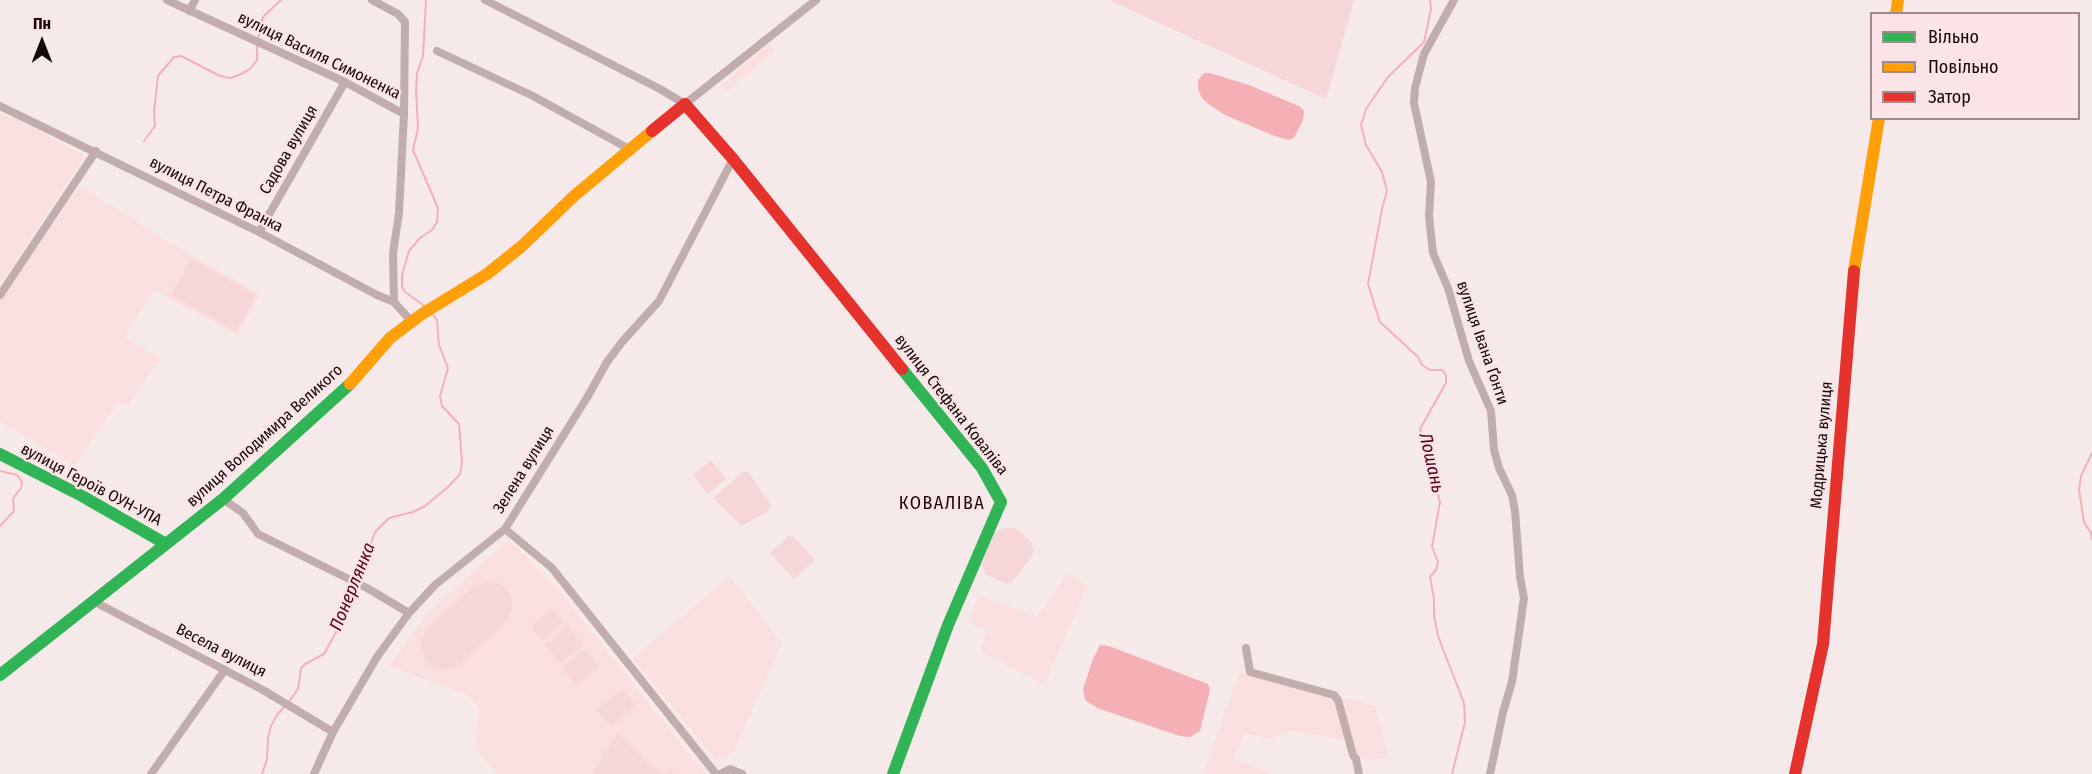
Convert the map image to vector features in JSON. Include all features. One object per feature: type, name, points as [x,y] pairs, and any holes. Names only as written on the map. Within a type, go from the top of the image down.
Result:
[{"type":"street","name":"вулиця Василя Симоненка","points":[[167,0],[345,82],[404,114]]},
{"type":"street","points":[[189,11],[195,0]]},
{"type":"street","name":"вулиця Василя Симоненка","points":[[372,0],[398,14],[405,22],[404,114],[399,213],[393,253],[394,302]]},
{"type":"street","points":[[485,0],[685,104]]},
{"type":"street","name":"вулиця Володимира Великого","points":[[0,675],[223,499],[354,380],[390,338],[411,321],[487,274],[522,246],[574,196],[816,0]]},
{"type":"street","name":"вулиця Івана Ґонти","points":[[1454,0],[1424,54],[1415,88],[1414,104],[1430,175],[1429,216],[1433,253],[1448,288],[1469,362],[1491,411],[1494,450],[1499,468],[1512,495],[1515,511],[1520,577],[1524,598],[1512,682],[1490,774]]},
{"type":"street","points":[[437,51],[533,96],[631,150]]},
{"type":"street","name":"Садова вулиця","points":[[259,232],[345,82]]},
{"type":"street","name":"вулиця Стефана Коваліва","points":[[685,104],[733,159],[968,450],[982,468],[1000,502],[948,625],[893,774]]},
{"type":"street","name":"вулиця Петра Франка","points":[[0,106],[259,232],[394,302],[411,321]]},
{"type":"street","name":"Модрицька вулиця","points":[[1795,774],[1823,644],[1849,315],[1855,263],[1879,120]]},
{"type":"street","points":[[0,295],[96,152]]},
{"type":"street","name":"Зелена вулиця","points":[[314,774],[333,732],[377,657],[409,613],[435,585],[505,529],[607,362],[659,301],[733,159]]},
{"type":"street","name":"вулиця Героїв ОУН-УПА","points":[[0,454],[82,496],[166,544]]},
{"type":"street","points":[[223,499],[243,513],[258,534],[367,588],[409,613]]},
{"type":"street","points":[[505,529],[552,568],[718,774],[729,769],[742,774]]},
{"type":"street","name":"Весела вулиця","points":[[93,601],[282,701],[333,732]]},
{"type":"street","points":[[1245,648],[1250,672],[1334,695],[1338,700],[1359,774]]},
{"type":"street","points":[[151,774],[224,671]]},
{"type":"shaded area","points":[[1112,0],[1354,0],[1326,99]]},
{"type":"shaded area","points":[[769,44],[775,51],[726,92],[720,86]]},
{"type":"shaded area","points":[[1204,73],[1249,85],[1301,107],[1304,111],[1303,120],[1294,138],[1288,140],[1272,135],[1225,115],[1207,103],[1198,89],[1198,80]]},
{"type":"shaded area","points":[[0,114],[28,125],[85,156],[0,285]]},
{"type":"shaded area","points":[[80,186],[179,248],[260,294],[237,335],[154,290],[124,337],[160,358],[128,406],[119,401],[75,465],[0,422],[0,301]]},
{"type":"shaded area","points":[[191,259],[256,295],[236,331],[171,295]]},
{"type":"shaded area","points":[[711,460],[726,479],[708,494],[693,475]]},
{"type":"shaded area","points":[[743,472],[748,472],[770,503],[770,510],[742,526],[713,498]]},
{"type":"shaded area","points":[[1001,529],[1018,530],[1032,543],[1034,551],[1012,582],[1006,584],[985,574],[982,563],[994,533]]},
{"type":"shaded area","points":[[791,534],[815,560],[794,579],[770,553]]},
{"type":"shaded area","points":[[509,540],[553,584],[705,774],[498,774],[475,748],[479,708],[469,696],[390,666],[423,619],[437,604]]},
{"type":"shaded area","points":[[1068,573],[1087,587],[1044,685],[980,651],[986,631],[968,622],[979,595],[1037,617]]},
{"type":"shaded area","points":[[730,577],[782,643],[733,753],[717,761],[632,658]]},
{"type":"shaded area","points":[[487,581],[501,584],[510,594],[512,608],[508,620],[458,666],[446,670],[432,666],[427,662],[421,649],[425,631],[475,585]]},
{"type":"shaded area","points":[[552,609],[563,622],[543,640],[531,627]]},
{"type":"shaded area","points":[[568,626],[583,645],[560,663],[545,645]]},
{"type":"shaded area","points":[[1100,645],[1109,646],[1208,684],[1210,690],[1200,731],[1190,737],[1180,736],[1097,708],[1085,700],[1083,689]]},
{"type":"shaded area","points":[[585,649],[599,667],[576,685],[562,667]]},
{"type":"shaded area","points":[[1239,673],[1375,706],[1389,758],[1351,760],[1345,740],[1291,731],[1270,739],[1244,733],[1234,759],[1269,772],[1268,774],[1203,774]]},
{"type":"shaded area","points":[[623,689],[636,706],[611,726],[597,709]]},
{"type":"shaded area","points":[[618,732],[647,762],[663,774],[595,774],[593,772]]},
{"type":"waterway","points":[[258,39],[263,17],[281,0]]},
{"type":"waterway","name":"Понерлянка","points":[[426,0],[423,56],[417,73],[418,128],[413,150],[438,208],[437,222],[432,230],[420,238],[409,251],[402,275],[402,287],[405,292],[426,307]]},
{"type":"waterway","name":"Лошань","points":[[1430,0],[1431,9],[1424,42],[1388,77],[1366,109],[1361,125],[1366,145],[1382,172],[1387,191],[1368,284],[1380,322],[1418,357],[1422,365],[1430,370],[1442,370],[1446,375],[1446,383],[1420,429],[1440,502],[1432,547],[1438,562],[1436,570],[1430,577],[1434,616],[1438,636],[1464,703],[1465,722],[1452,774]]},
{"type":"waterway","points":[[144,141],[155,126],[154,111],[158,76],[174,57],[181,56],[220,76],[230,78],[250,69],[257,60],[257,44]]},
{"type":"waterway","name":"Понерлянка","points":[[358,581],[375,532],[389,518],[413,512],[425,506],[460,474],[462,462],[459,424],[442,406],[440,396],[448,368],[439,345],[437,320],[432,314]]},
{"type":"waterway","points":[[2092,453],[2081,476],[2079,490],[2084,522],[2092,539]]},
{"type":"waterway","points":[[0,471],[17,475],[22,482],[21,488],[13,499],[14,511],[0,526]]},
{"type":"waterway","name":"Понерлянка","points":[[288,703],[298,689],[301,668],[324,654],[343,620],[356,586]]},
{"type":"waterway","name":"Понерлянка","points":[[262,774],[267,759],[271,726],[284,707]]},
{"type":"traffic: fast","points":[[893,774],[948,625],[1001,502],[982,468],[902,369]]},
{"type":"traffic: fast","points":[[0,675],[223,499],[350,384]]},
{"type":"traffic: fast","points":[[0,454],[82,496],[166,544]]},
{"type":"traffic: slow","points":[[1896,12],[1898,0]]},
{"type":"traffic: slow","points":[[1854,271],[1879,120]]},
{"type":"traffic: slow","points":[[350,384],[390,338],[422,314],[487,274],[522,246],[574,196],[652,131]]},
{"type":"traffic: jam","points":[[652,131],[685,104],[733,159],[902,369]]},
{"type":"traffic: jam","points":[[1795,774],[1823,644],[1854,271]]},
{"type":"district","name":"КОВАЛІВА","points":[[942,504]]}]
